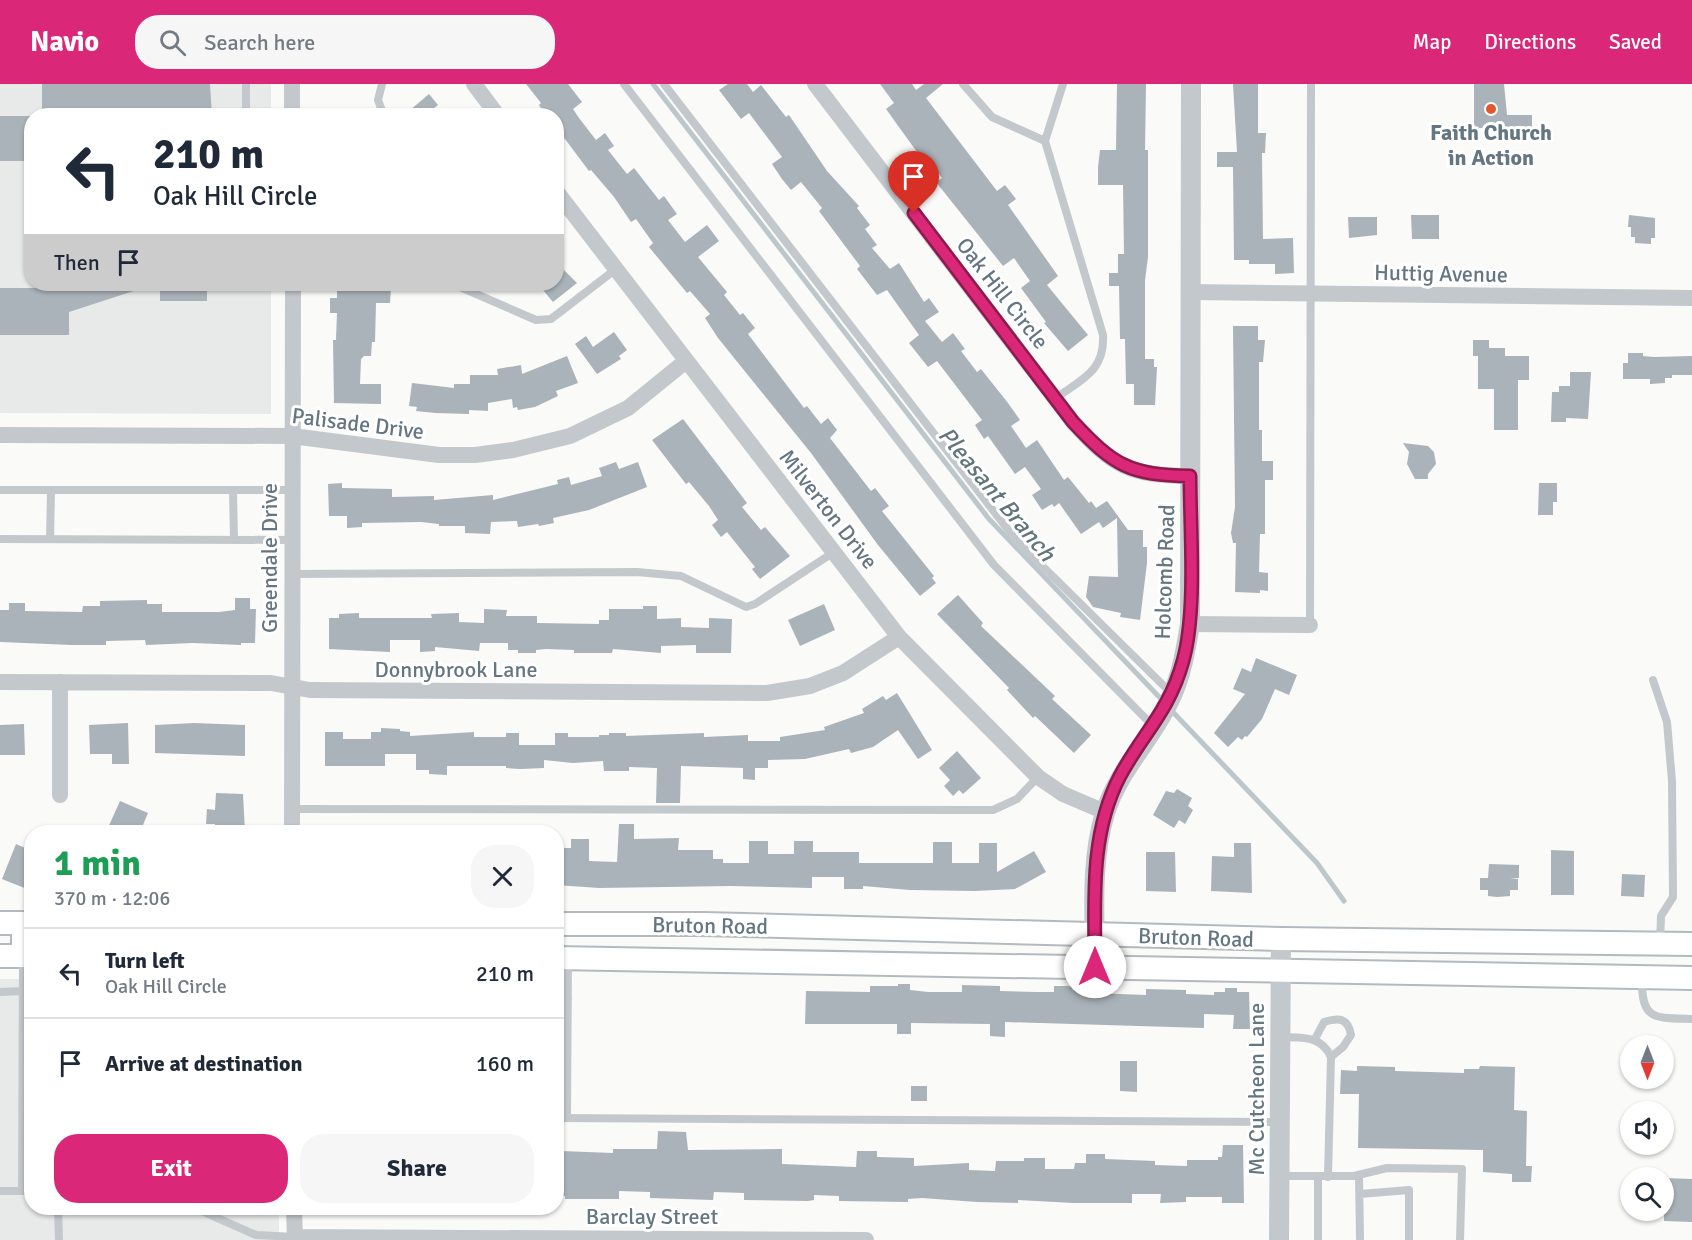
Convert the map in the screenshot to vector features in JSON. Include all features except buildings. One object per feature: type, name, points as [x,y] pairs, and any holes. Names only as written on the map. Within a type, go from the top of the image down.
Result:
[{"type":"main road","points":[[18,923],[24,945]]},
{"type":"main road","name":"Bruton Road","points":[[564,924],[703,924],[1281,939],[1692,944]]},
{"type":"main road","points":[[703,924],[704,959]]},
{"type":"main road","points":[[1642,978],[1652,943]]},
{"type":"main road","points":[[0,956],[24,956]]},
{"type":"main road","name":"Bruton Road","points":[[564,958],[1692,978]]},
{"type":"street","points":[[292,84],[292,108]]},
{"type":"street","points":[[474,84],[492,108]]},
{"type":"street","name":"Oak Hill Circle","points":[[815,84],[1073,422],[1101,453],[1120,465],[1162,475],[1190,476]]},
{"type":"street","name":"Holcomb Road","points":[[1095,967],[1096,849],[1105,812],[1120,777],[1157,722],[1172,694],[1184,659],[1190,624],[1191,84]]},
{"type":"street","name":"Milverton Drive","points":[[564,201],[899,637],[1038,777],[1063,794],[1105,812]]},
{"type":"street","name":"Greendale Drive","points":[[292,825],[293,291]]},
{"type":"street","name":"Huttig Avenue","points":[[1190,292],[1692,298]]},
{"type":"street","name":"Palisade Drive","points":[[0,435],[292,436],[440,455],[513,450],[570,436],[628,408],[686,361]]},
{"type":"street","points":[[1190,624],[1310,625]]},
{"type":"street","name":"Donnybrook Lane","points":[[0,682],[272,683],[310,690],[767,693],[810,686],[843,673],[899,637]]},
{"type":"street","points":[[60,682],[60,795]]},
{"type":"street","name":"Mc Cutcheon Lane","points":[[1279,1240],[1281,939]]},
{"type":"street","points":[[294,1215],[295,1238]]},
{"type":"street","name":"Barclay Street","points":[[295,1238],[866,1240]]},
{"type":"lane","points":[[246,84],[246,108]]},
{"type":"lane","points":[[381,108],[378,100],[382,84]]},
{"type":"lane","points":[[624,84],[994,565],[1157,722]]},
{"type":"lane","points":[[664,84],[1016,540],[1172,694]]},
{"type":"lane","points":[[963,84],[992,117],[1045,141]]},
{"type":"lane","points":[[1056,398],[1093,370],[1101,361],[1103,343],[1045,141],[1063,84]]},
{"type":"lane","points":[[1310,625],[1311,84]]},
{"type":"lane","points":[[469,291],[536,320],[551,319],[616,269]]},
{"type":"lane","points":[[0,490],[292,490]]},
{"type":"lane","points":[[50,539],[51,490]]},
{"type":"lane","points":[[233,490],[234,540]]},
{"type":"lane","points":[[0,539],[292,540]]},
{"type":"lane","points":[[293,574],[637,572],[681,576],[699,583],[737,605],[746,607],[756,604],[834,552]]},
{"type":"lane","points":[[1652,943],[1661,916],[1673,897],[1672,781],[1667,722],[1653,680]]},
{"type":"lane","points":[[292,809],[993,810],[1017,800],[1038,777]]},
{"type":"lane","points":[[564,972],[568,999],[567,1118],[1280,1122]]},
{"type":"lane","points":[[24,978],[22,992],[24,1072]]},
{"type":"lane","points":[[1642,978],[1642,997],[1649,1014],[1656,1018],[1692,1019]]},
{"type":"lane","points":[[0,992],[22,992]]},
{"type":"lane","points":[[1315,1039],[1324,1022],[1336,1018],[1343,1020],[1349,1026],[1351,1035],[1343,1047],[1331,1057]]},
{"type":"lane","points":[[1281,1037],[1315,1039],[1326,1046],[1331,1057],[1328,1177]]},
{"type":"lane","points":[[1280,1176],[1359,1175],[1387,1168],[1462,1169],[1460,1240]]},
{"type":"lane","points":[[1359,1175],[1360,1240]]},
{"type":"lane","points":[[1318,1177],[1318,1240]]},
{"type":"lane","points":[[1359,1194],[1409,1190],[1409,1240]]},
{"type":"lane","points":[[0,1191],[24,1191]]},
{"type":"lane","points":[[58,1215],[59,1240]]},
{"type":"lane","points":[[211,1215],[256,1235],[295,1238]]},
{"type":"shaded area","points":[[0,84],[271,84],[271,108],[24,108],[24,291],[271,291],[271,414],[0,413]]},
{"type":"shaded area","points":[[0,979],[24,979],[24,1215],[279,1215],[279,1240],[0,1240]]},
{"type":"waterway","name":"Pleasant Branch","points":[[653,84],[989,519],[1164,702]]},
{"type":"waterway","name":"Pleasant Branch","points":[[1170,709],[1317,863],[1344,901]]},
{"type":"place","name":"Faith Church in Action","points":[[1491,109]]},
{"type":"route","points":[[914,213],[1073,422],[1101,453],[1120,465],[1141,471],[1162,475],[1190,476],[1190,624],[1184,659],[1172,694],[1154,727],[1131,757],[1105,812],[1096,849],[1095,967]]}]
